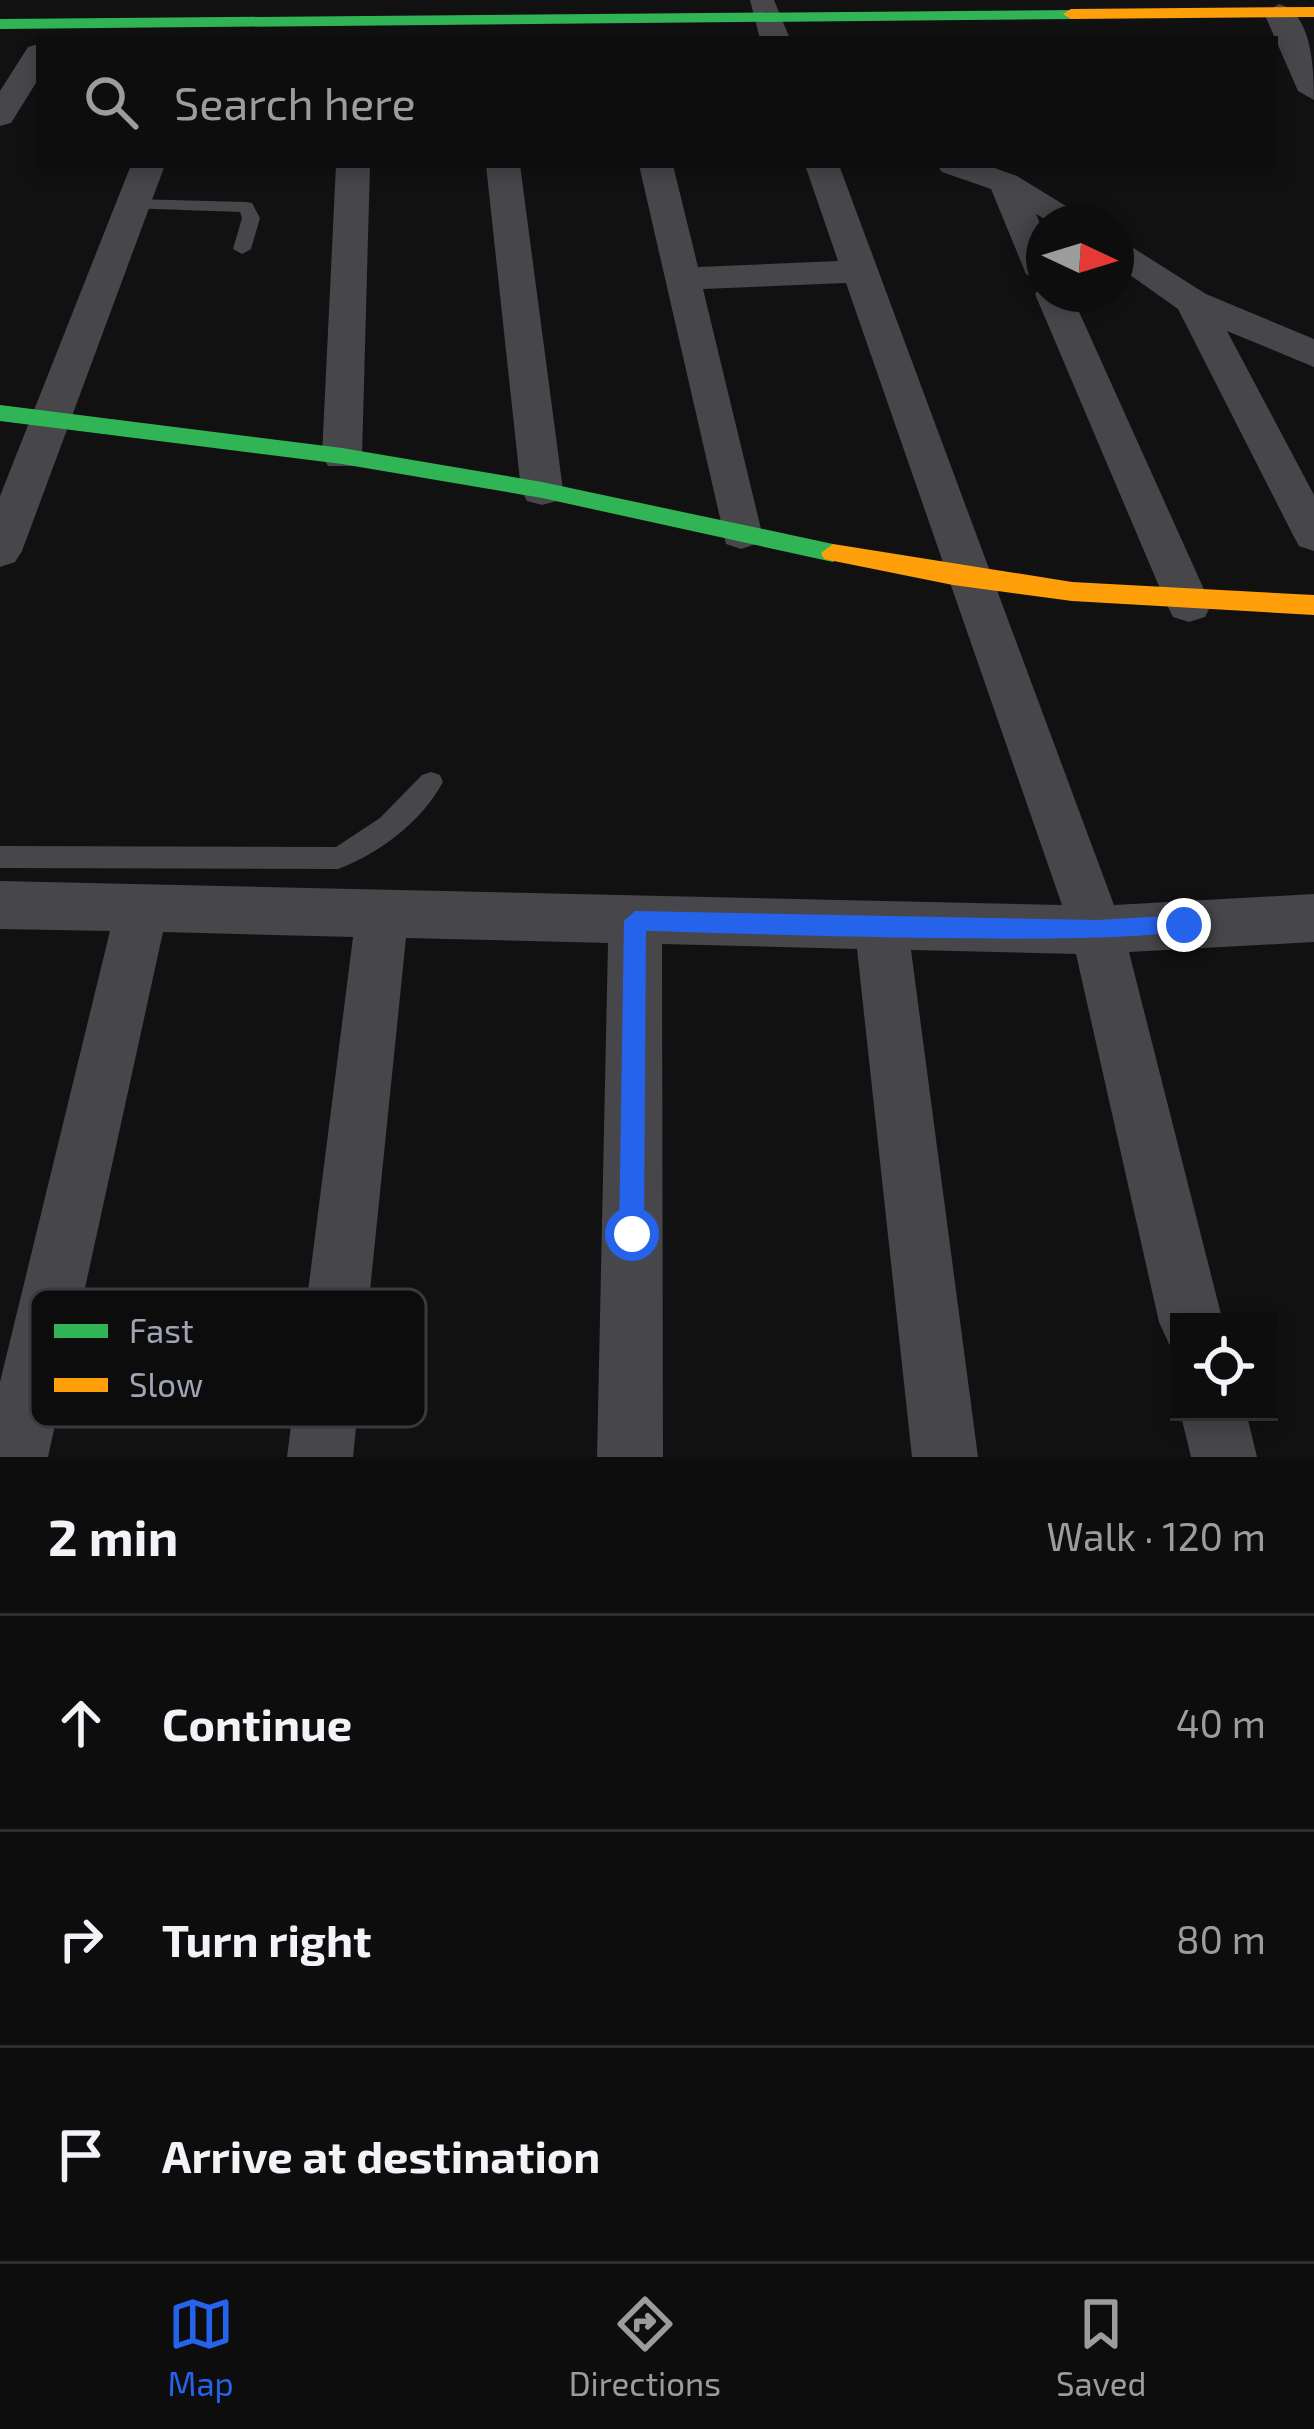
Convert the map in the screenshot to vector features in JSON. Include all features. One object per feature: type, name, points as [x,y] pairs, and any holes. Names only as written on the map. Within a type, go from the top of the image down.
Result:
[{"type":"main road","points":[[769,21],[1132,0]]},
{"type":"main road","points":[[0,10],[208,23]]},
{"type":"main road","points":[[0,24],[53,31],[208,23],[1314,12]]},
{"type":"main road","points":[[0,413],[342,456],[542,490],[968,582],[1189,605],[1314,605]]},
{"type":"street","points":[[1280,13],[1314,91]]},
{"type":"street","points":[[3,104],[36,56]]},
{"type":"street","points":[[0,551],[147,168]]},
{"type":"street","points":[[342,456],[353,168]]},
{"type":"street","points":[[503,168],[542,490]]},
{"type":"street","points":[[657,168],[741,533]]},
{"type":"street","points":[[823,168],[968,582],[1097,930],[1190,1313]]},
{"type":"street","points":[[962,168],[1042,204]]},
{"type":"street","points":[[1004,183],[1026,233]]},
{"type":"street","points":[[1134,261],[1193,302],[1314,354]]},
{"type":"street","points":[[682,279],[859,271]]},
{"type":"street","points":[[1193,302],[1314,535]]},
{"type":"street","points":[[1061,312],[1189,605]]},
{"type":"street","points":[[0,905],[1097,930],[1314,918]]},
{"type":"street","points":[[54,1289],[142,909]]},
{"type":"street","points":[[339,1289],[382,915]]},
{"type":"street","points":[[630,1457],[635,921]]},
{"type":"street","points":[[881,926],[945,1457]]},
{"type":"street","points":[[15,1457],[30,1392]]},
{"type":"street","points":[[1215,1421],[1224,1457]]},
{"type":"street","points":[[320,1457],[323,1427]]},
{"type":"lane","points":[[133,203],[246,207],[251,218],[242,249]]},
{"type":"lane","points":[[0,856],[338,858],[382,834],[431,782]]},
{"type":"traffic: fast","points":[[0,24],[1071,14]]},
{"type":"traffic: fast","points":[[0,413],[342,456],[542,490],[833,553]]},
{"type":"traffic: slow","points":[[1071,14],[1314,12]]},
{"type":"traffic: slow","points":[[833,553],[1072,592],[1314,605]]},
{"type":"route","points":[[632,1234],[635,921],[1097,930],[1184,925]]}]
